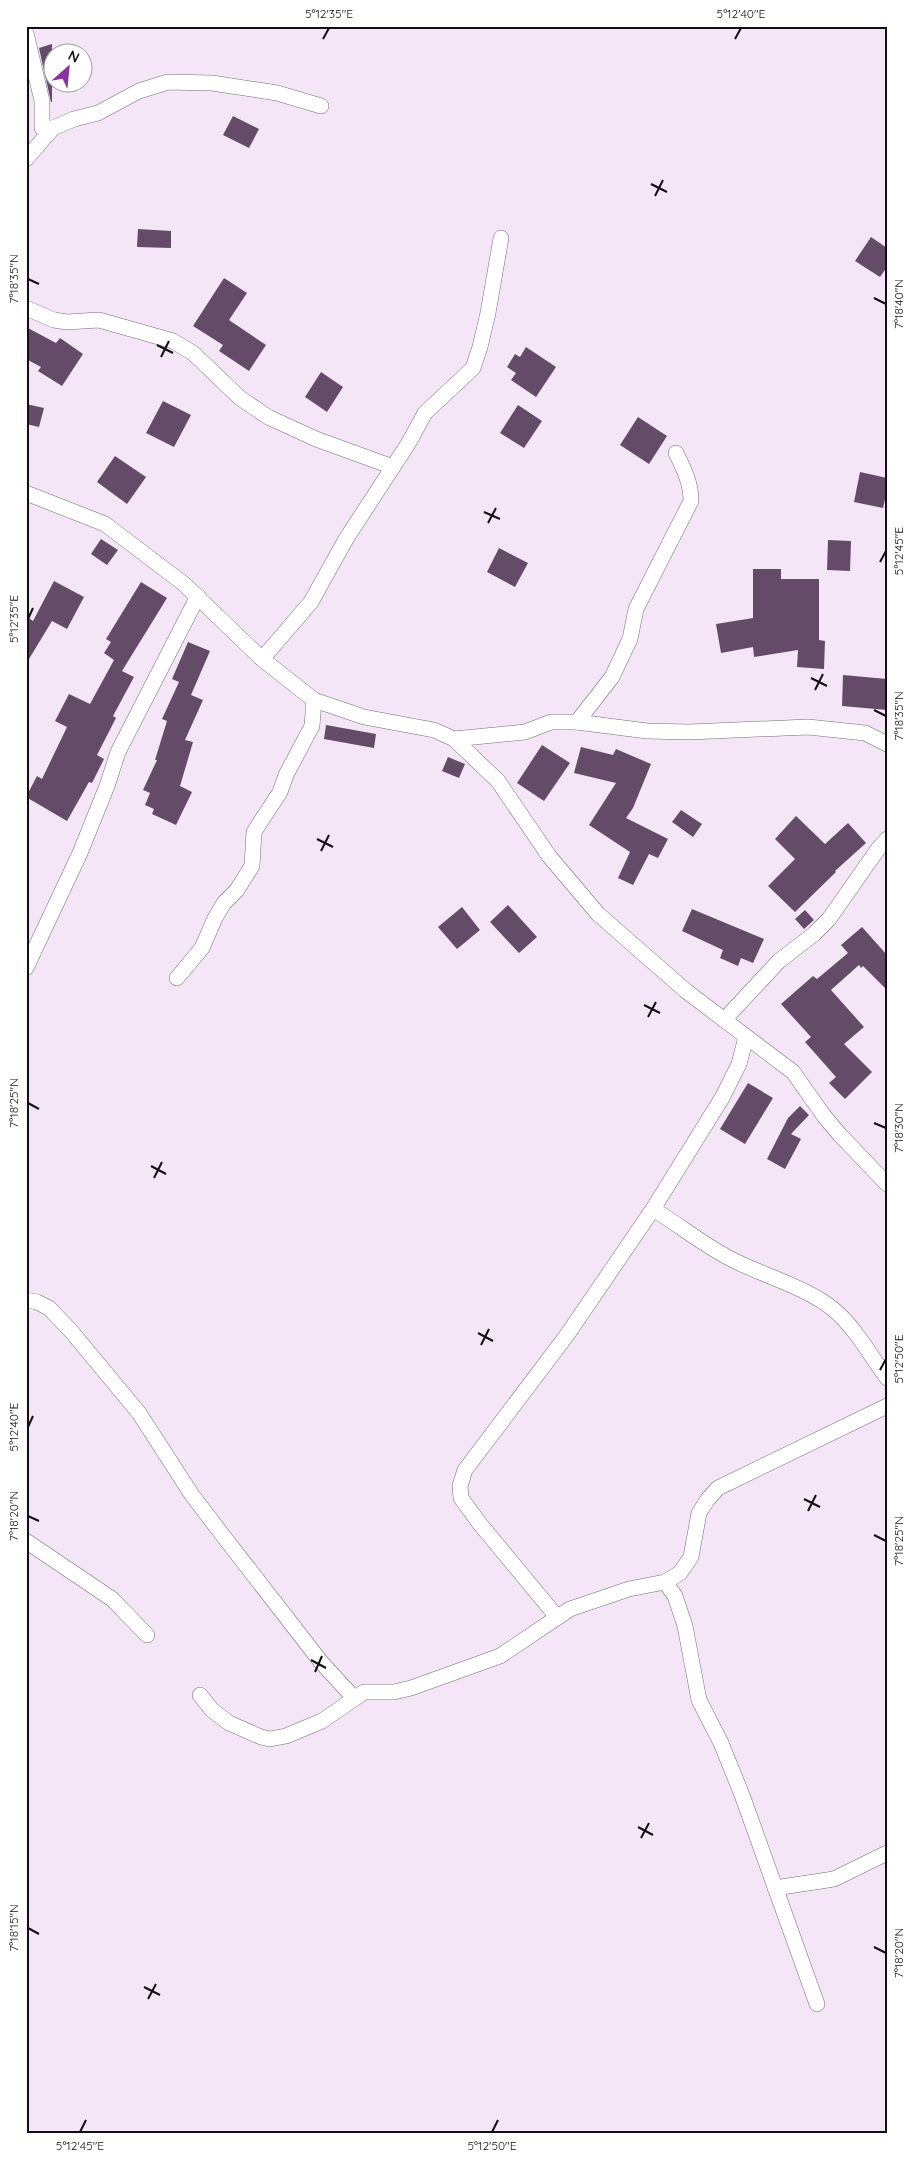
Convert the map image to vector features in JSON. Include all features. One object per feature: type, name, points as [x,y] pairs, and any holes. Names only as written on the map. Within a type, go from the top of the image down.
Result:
[{"type":"street","points":[[26,32],[29,64],[42,101],[42,128],[53,128],[74,119],[98,113],[139,91],[168,82],[212,83],[277,93],[321,106]]},
{"type":"street","points":[[26,159],[53,128]]},
{"type":"street","points":[[262,659],[311,602],[346,540],[408,444],[425,413],[472,368],[480,347],[488,313],[501,238]]},
{"type":"street","points":[[26,308],[54,320],[67,322],[99,320],[173,341],[193,353],[240,398],[268,417],[316,439],[393,467]]},
{"type":"street","points":[[577,722],[612,677],[630,639],[636,609],[691,501],[687,475],[676,453]]},
{"type":"street","points":[[26,493],[105,524],[184,584],[262,659],[314,700],[364,717],[434,730],[454,739],[498,781],[549,856],[598,914],[686,990],[794,1072],[834,1129],[887,1184]]},
{"type":"street","points":[[26,968],[80,853],[107,786],[118,752],[198,596]]},
{"type":"street","points":[[177,978],[202,948],[224,903],[237,890],[252,866],[254,832],[280,792],[286,775],[312,726],[314,700]]},
{"type":"street","points":[[454,739],[525,732],[551,722],[577,722],[647,731],[689,732],[808,727],[865,733],[887,731]]},
{"type":"street","points":[[865,733],[887,744]]},
{"type":"street","points":[[724,1020],[778,961],[814,934],[829,919],[887,839]]},
{"type":"street","points":[[557,1617],[480,1524],[461,1498],[460,1486],[464,1470],[567,1335],[653,1209],[722,1098],[739,1064],[746,1037]]},
{"type":"street","points":[[653,1209],[708,1246],[736,1262],[795,1288],[831,1307],[845,1320],[887,1378]]},
{"type":"street","points":[[26,1300],[37,1302],[49,1308],[71,1331],[139,1413],[192,1495],[321,1662],[354,1698]]},
{"type":"street","points":[[200,1695],[218,1716],[261,1738],[270,1740],[286,1736],[322,1721],[364,1692],[394,1692],[411,1688],[500,1656],[570,1609],[629,1589],[665,1582],[680,1573],[691,1557],[699,1513],[708,1498],[718,1488],[887,1406]]},
{"type":"street","points":[[26,1541],[112,1599],[147,1635]]},
{"type":"street","points":[[665,1582],[676,1596],[685,1626],[699,1700],[721,1743],[742,1794],[817,2004]]},
{"type":"street","points":[[775,1888],[834,1879],[887,1853]]},
{"type":"building","points":[[42,47],[42,62],[39,48]]},
{"type":"building","points":[[49,92],[52,92],[51,102]]},
{"type":"building","points":[[233,116],[259,129],[249,148],[223,135]]},
{"type":"building","points":[[138,229],[171,231],[171,248],[137,247]]},
{"type":"building","points":[[871,237],[887,248],[887,267],[880,277],[855,261]]},
{"type":"building","points":[[224,278],[247,293],[229,320],[266,345],[249,371],[219,351],[223,345],[193,326]]},
{"type":"building","points":[[26,327],[56,343],[60,338],[83,354],[62,386],[38,371],[41,367],[26,359]]},
{"type":"building","points":[[526,347],[556,367],[536,397],[511,380],[516,373],[507,367],[515,354],[520,357]]},
{"type":"building","points":[[321,372],[343,387],[327,412],[305,397]]},
{"type":"building","points":[[163,401],[191,415],[174,447],[146,433]]},
{"type":"building","points":[[26,404],[44,408],[39,427],[26,424]]},
{"type":"building","points":[[518,405],[542,421],[524,448],[500,433]]},
{"type":"building","points":[[638,417],[667,436],[649,464],[620,445]]},
{"type":"building","points":[[115,456],[146,477],[127,504],[97,482]]},
{"type":"building","points":[[860,472],[887,478],[887,491],[883,508],[854,502]]},
{"type":"building","points":[[101,539],[118,550],[107,565],[91,554]]},
{"type":"building","points":[[828,540],[851,541],[850,571],[827,570]]},
{"type":"building","points":[[499,548],[528,563],[515,587],[487,572]]},
{"type":"building","points":[[753,569],[781,569],[781,579],[819,579],[819,640],[825,641],[824,669],[797,667],[798,650],[754,657],[753,647],[721,653],[716,624],[753,618]]},
{"type":"building","points":[[54,581],[84,597],[67,629],[52,621],[26,664],[26,616],[33,621]]},
{"type":"building","points":[[141,582],[167,598],[122,671],[134,677],[113,716],[116,718],[97,755],[104,759],[92,783],[89,782],[67,821],[26,797],[37,776],[42,779],[67,727],[55,721],[69,694],[90,704],[114,660],[104,653],[111,642],[106,639]]},
{"type":"building","points":[[188,642],[210,651],[191,695],[203,700],[185,740],[193,742],[180,786],[192,792],[176,825],[152,814],[154,809],[145,805],[150,793],[143,790],[157,760],[155,760],[167,721],[162,719],[179,682],[172,679]]},
{"type":"building","points":[[843,675],[887,679],[887,710],[842,706]]},
{"type":"building","points":[[326,725],[376,734],[374,748],[324,739]]},
{"type":"building","points":[[542,745],[570,763],[544,801],[517,783]]},
{"type":"building","points":[[581,747],[613,755],[616,749],[651,764],[633,808],[626,818],[668,839],[658,858],[649,854],[633,885],[618,878],[630,852],[589,825],[616,783],[574,773]]},
{"type":"building","points":[[448,757],[465,764],[459,778],[442,771]]},
{"type":"building","points":[[681,810],[702,824],[693,837],[672,822]]},
{"type":"building","points":[[796,816],[825,844],[848,823],[866,843],[835,871],[795,912],[768,886],[795,859],[775,839]]},
{"type":"building","points":[[508,905],[537,937],[519,953],[490,922]]},
{"type":"building","points":[[462,907],[480,930],[457,949],[438,927]]},
{"type":"building","points":[[692,909],[764,939],[753,963],[741,958],[738,966],[720,958],[723,950],[682,931]]},
{"type":"building","points":[[805,910],[814,920],[804,929],[795,919]]},
{"type":"building","points":[[862,927],[887,955],[887,990],[863,966],[861,968],[859,965],[831,990],[864,1027],[844,1044],[872,1072],[845,1099],[829,1083],[836,1077],[805,1042],[811,1037],[781,1004],[813,976],[817,979],[848,953],[841,945]]},
{"type":"building","points":[[748,1083],[773,1098],[745,1144],[720,1129]]},
{"type":"building","points":[[800,1106],[809,1115],[791,1134],[801,1139],[785,1169],[767,1159],[788,1118]]}]
